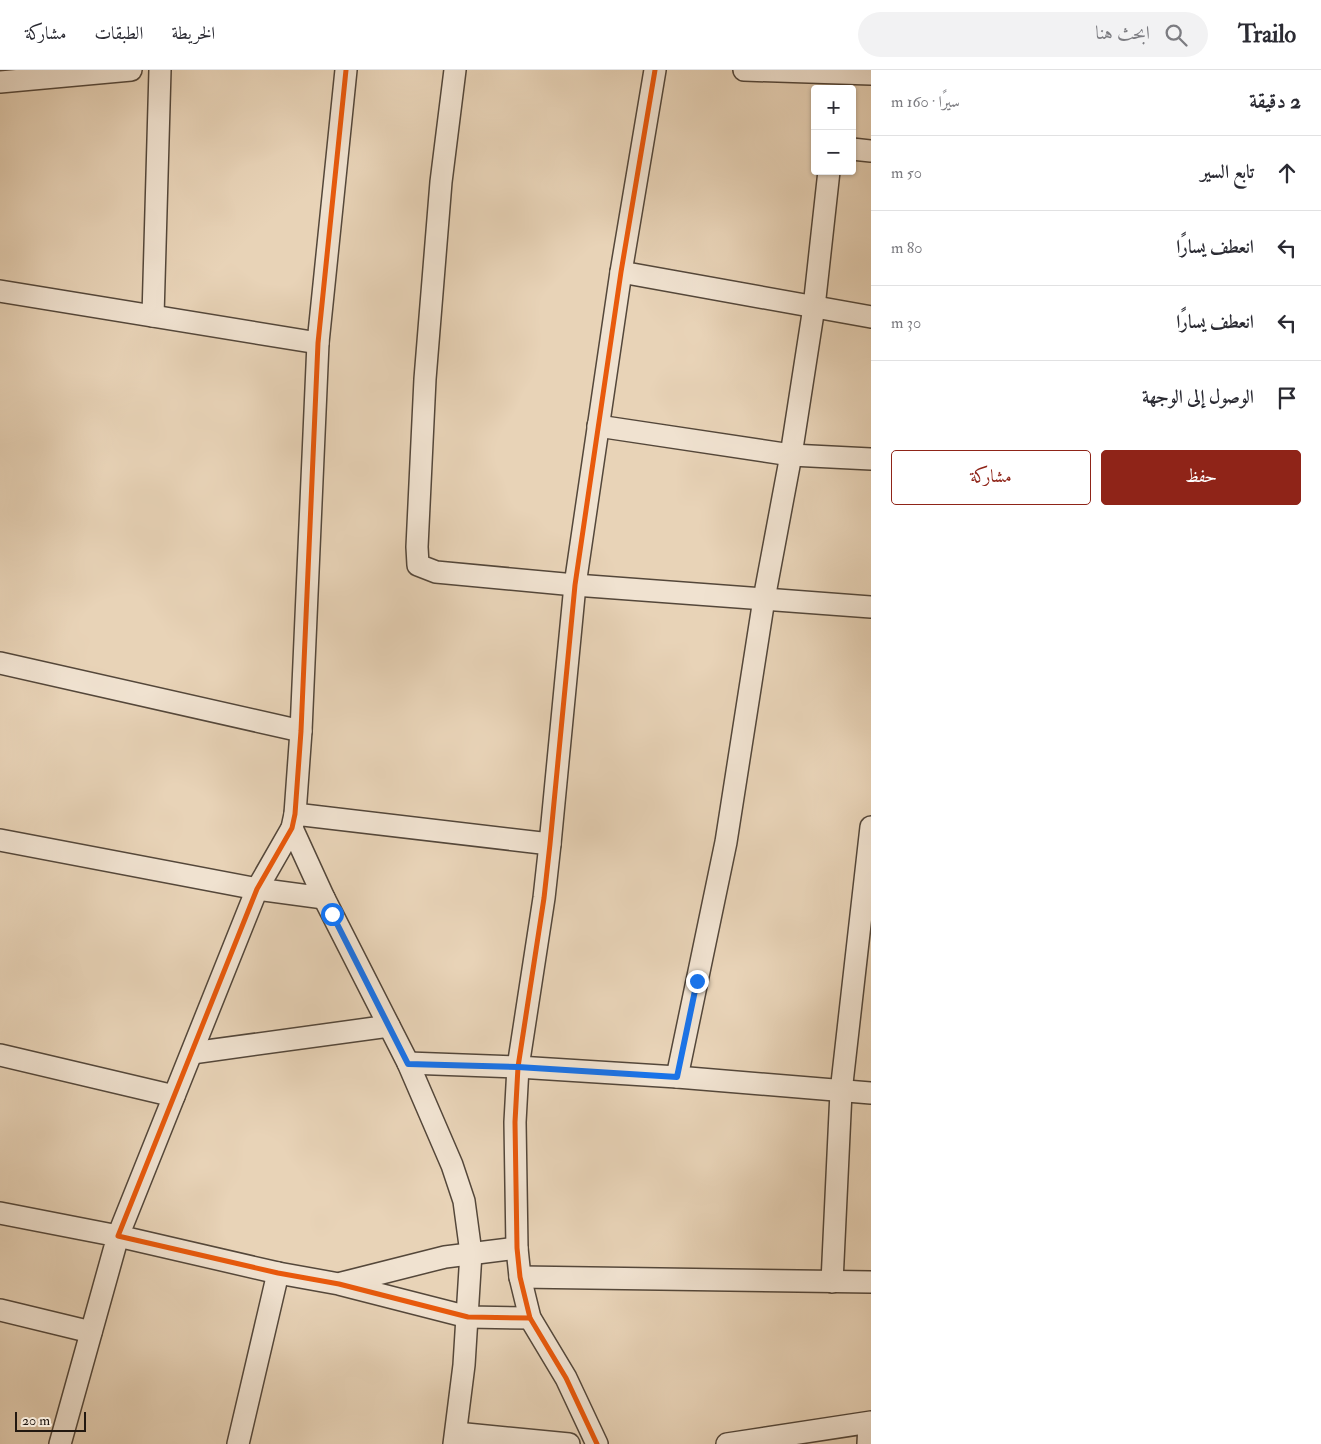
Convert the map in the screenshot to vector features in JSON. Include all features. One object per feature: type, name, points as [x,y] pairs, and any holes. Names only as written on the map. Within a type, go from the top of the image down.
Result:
[{"type":"street","points":[[0,82],[131,70]]},
{"type":"street","points":[[153,316],[160,70]]},
{"type":"street","points":[[60,1444],[118,1236],[257,889],[293,821],[301,731],[318,343],[346,70]]},
{"type":"street","points":[[455,70],[441,182],[425,379],[417,547],[418,565],[436,572],[575,585],[871,606]]},
{"type":"street","points":[[597,1444],[566,1378],[530,1318],[520,1277],[517,1248],[515,1122],[518,1067],[544,898],[575,585],[621,272],[656,70]]},
{"type":"street","points":[[744,70],[871,74]]},
{"type":"street","points":[[856,149],[871,151]]},
{"type":"street","points":[[677,1077],[726,842],[764,599],[791,455],[814,307],[829,175]]},
{"type":"street","points":[[621,272],[871,317]]},
{"type":"street","points":[[0,291],[318,343]]},
{"type":"street","points":[[598,426],[791,455],[871,459]]},
{"type":"street","points":[[0,662],[301,731]]},
{"type":"street","points":[[293,821],[550,844]]},
{"type":"street","points":[[293,821],[324,898],[408,1064],[457,1179],[464,1201],[471,1253],[468,1317],[455,1438],[570,1444]]},
{"type":"street","points":[[832,1282],[841,1092],[871,828]]},
{"type":"street","points":[[0,840],[257,889],[324,898]]},
{"type":"street","points":[[192,1053],[389,1026]]},
{"type":"street","points":[[0,1055],[174,1096]]},
{"type":"street","points":[[408,1064],[518,1067],[677,1077],[871,1094]]},
{"type":"street","points":[[0,1213],[118,1236],[278,1273],[339,1284],[468,1317],[530,1318]]},
{"type":"street","points":[[339,1284],[445,1257],[517,1248]]},
{"type":"street","points":[[238,1444],[278,1273]]},
{"type":"street","points":[[520,1277],[871,1282]]},
{"type":"street","points":[[0,1310],[91,1332]]},
{"type":"street","points":[[727,1444],[870,1422],[868,1444]]},
{"type":"cycle path","points":[[346,70],[318,343],[301,731],[295,814],[292,828],[257,889],[118,1236],[278,1273],[339,1284],[468,1317],[530,1318]]},
{"type":"cycle path","points":[[597,1444],[566,1378],[530,1318],[520,1277],[517,1248],[515,1122],[518,1067],[544,898],[575,585],[621,272],[655,70]]},
{"type":"route","points":[[332,914],[408,1064],[518,1067],[677,1077],[697,981]]}]
